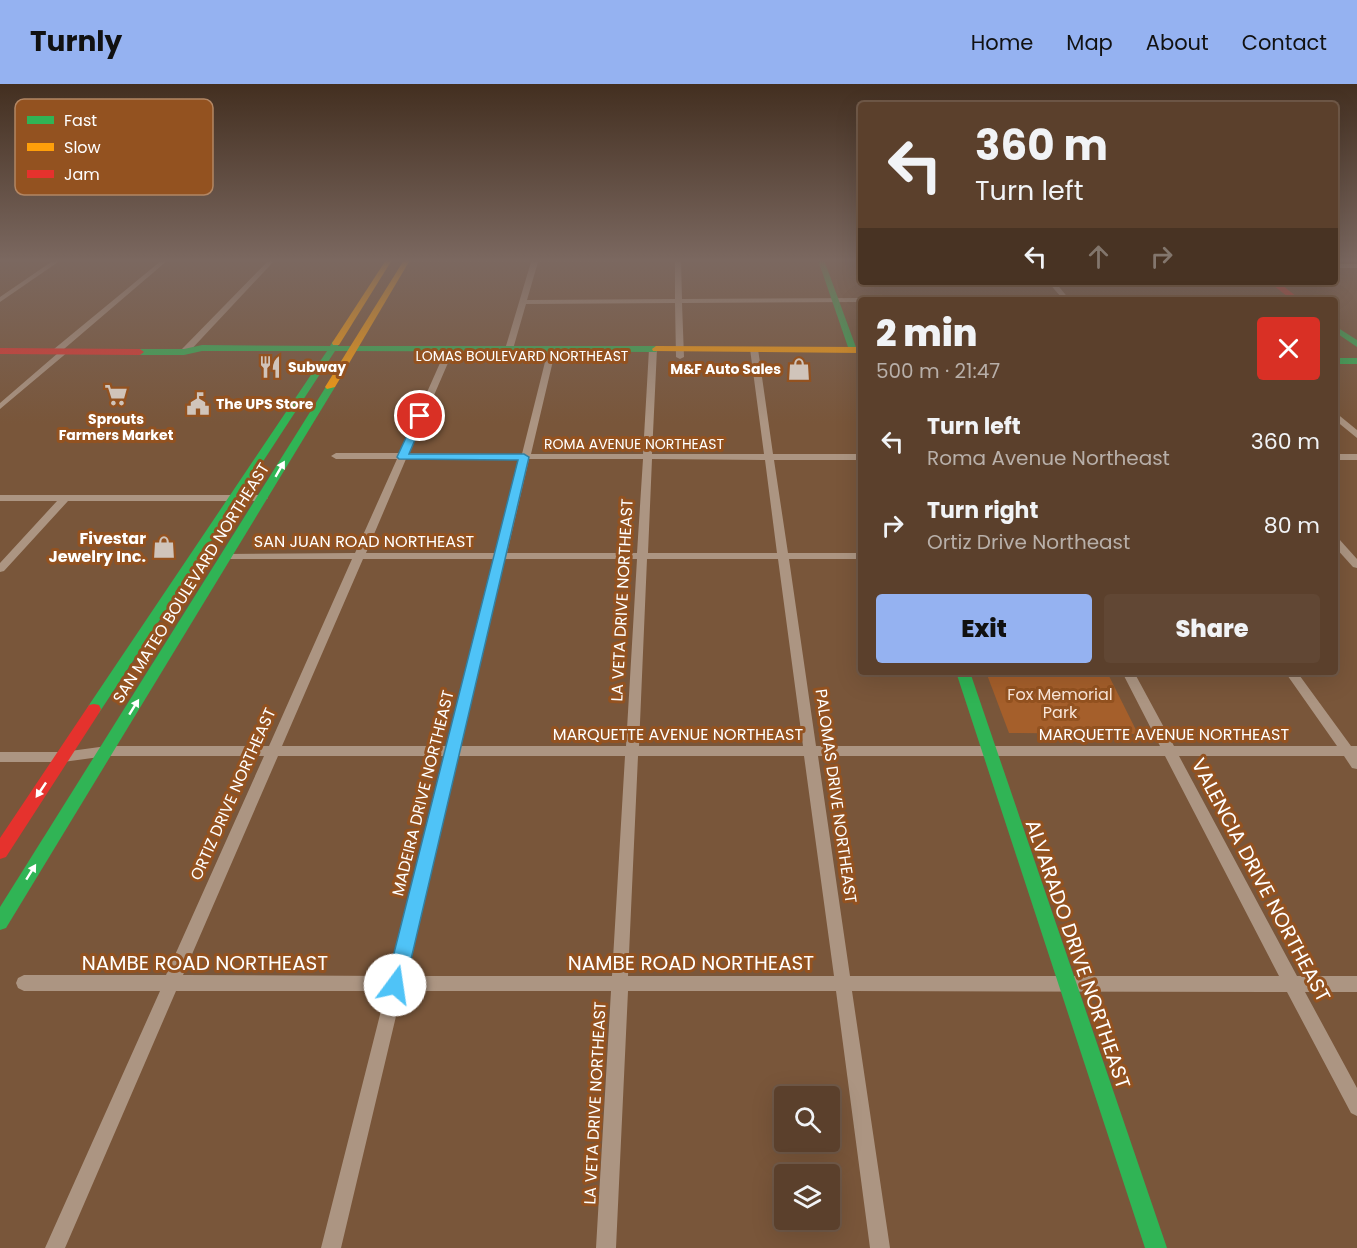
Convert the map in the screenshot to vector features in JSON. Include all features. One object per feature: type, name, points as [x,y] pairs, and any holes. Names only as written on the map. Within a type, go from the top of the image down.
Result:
[{"type":"main road","name":"SAN MATEO BOULEVARD NORTHEAST","points":[[0,852],[354,314]]},
{"type":"main road","name":"SAN MATEO BOULEVARD NORTHEAST","points":[[0,922],[263,498],[374,314]]},
{"type":"main road","points":[[842,314],[858,354]]},
{"type":"main road","points":[[1338,330],[1357,344]]},
{"type":"main road","name":"LOMAS BOULEVARD NORTHEAST","points":[[0,351],[184,352],[202,348],[330,352],[858,356]]},
{"type":"main road","name":"LOMAS BOULEVARD NORTHEAST","points":[[351,352],[447,356],[508,352]]},
{"type":"main road","points":[[1338,352],[1357,353]]},
{"type":"main road","points":[[1338,361],[1357,361]]},
{"type":"main road","name":"ALVARADO DRIVE NORTHEAST","points":[[964,675],[1156,1248]]},
{"type":"street","points":[[0,407],[103,314]]},
{"type":"street","points":[[184,352],[220,314]]},
{"type":"street","points":[[508,352],[519,314]]},
{"type":"street","points":[[680,314],[681,353]]},
{"type":"street","name":"MADEIRA DRIVE NORTHEAST","points":[[331,1248],[551,352]]},
{"type":"street","name":"LA VETA DRIVE NORTHEAST","points":[[606,1248],[653,353]]},
{"type":"street","name":"PALOMAS DRIVE NORTHEAST","points":[[754,354],[845,985],[880,1248]]},
{"type":"street","name":"ORTIZ DRIVE NORTHEAST","points":[[55,1248],[357,556],[447,356]]},
{"type":"street","points":[[1338,418],[1357,435]]},
{"type":"street","name":"ROMA AVENUE NORTHEAST","points":[[336,456],[858,458]]},
{"type":"street","points":[[1338,457],[1357,457]]},
{"type":"street","points":[[0,498],[263,498]]},
{"type":"street","points":[[0,569],[65,498]]},
{"type":"street","points":[[1338,544],[1355,560]]},
{"type":"street","name":"SAN JUAN ROAD NORTHEAST","points":[[227,556],[858,556]]},
{"type":"street","points":[[1338,557],[1355,560]]},
{"type":"street","name":"VALENCIA DRIVE NORTHEAST","points":[[1130,675],[1357,1107]]},
{"type":"street","points":[[1293,675],[1352,751],[1357,764]]},
{"type":"street","name":"MARQUETTE AVENUE NORTHEAST","points":[[0,757],[63,758],[107,751],[1352,751]]},
{"type":"street","name":"NAMBE ROAD NORTHEAST","points":[[24,983],[1357,984]]},
{"type":"green space","name":"Fox Memorial Park","points":[[987,675],[1108,675],[1138,734],[1009,733]]},
{"type":"traffic: fast","points":[[840,314],[853,350]]},
{"type":"traffic: fast","points":[[1338,330],[1357,344]]},
{"type":"traffic: fast","points":[[94,709],[336,343]]},
{"type":"traffic: fast","points":[[140,352],[184,352],[202,348],[656,349]]},
{"type":"traffic: fast","points":[[1338,361],[1357,361]]},
{"type":"traffic: fast","points":[[0,922],[330,387]]},
{"type":"traffic: fast","points":[[964,675],[1156,1248]]},
{"type":"traffic: slow","points":[[336,343],[354,314]]},
{"type":"traffic: slow","points":[[330,387],[374,314]]},
{"type":"traffic: slow","points":[[656,349],[858,350]]},
{"type":"traffic: jam","points":[[0,351],[140,352]]},
{"type":"traffic: jam","points":[[0,852],[94,709]]},
{"type":"place","name":"Subway","points":[[270,367]]},
{"type":"place","name":"M&F Auto Sales","points":[[799,369]]},
{"type":"place","name":"Sprouts Farmers Market","points":[[116,395]]},
{"type":"place","name":"The UPS Store","points":[[198,404]]},
{"type":"place","name":"Fivestar Jewelry Inc.","points":[[164,547]]},
{"type":"route","points":[[395,985],[524,457],[402,457],[420,416]]}]
